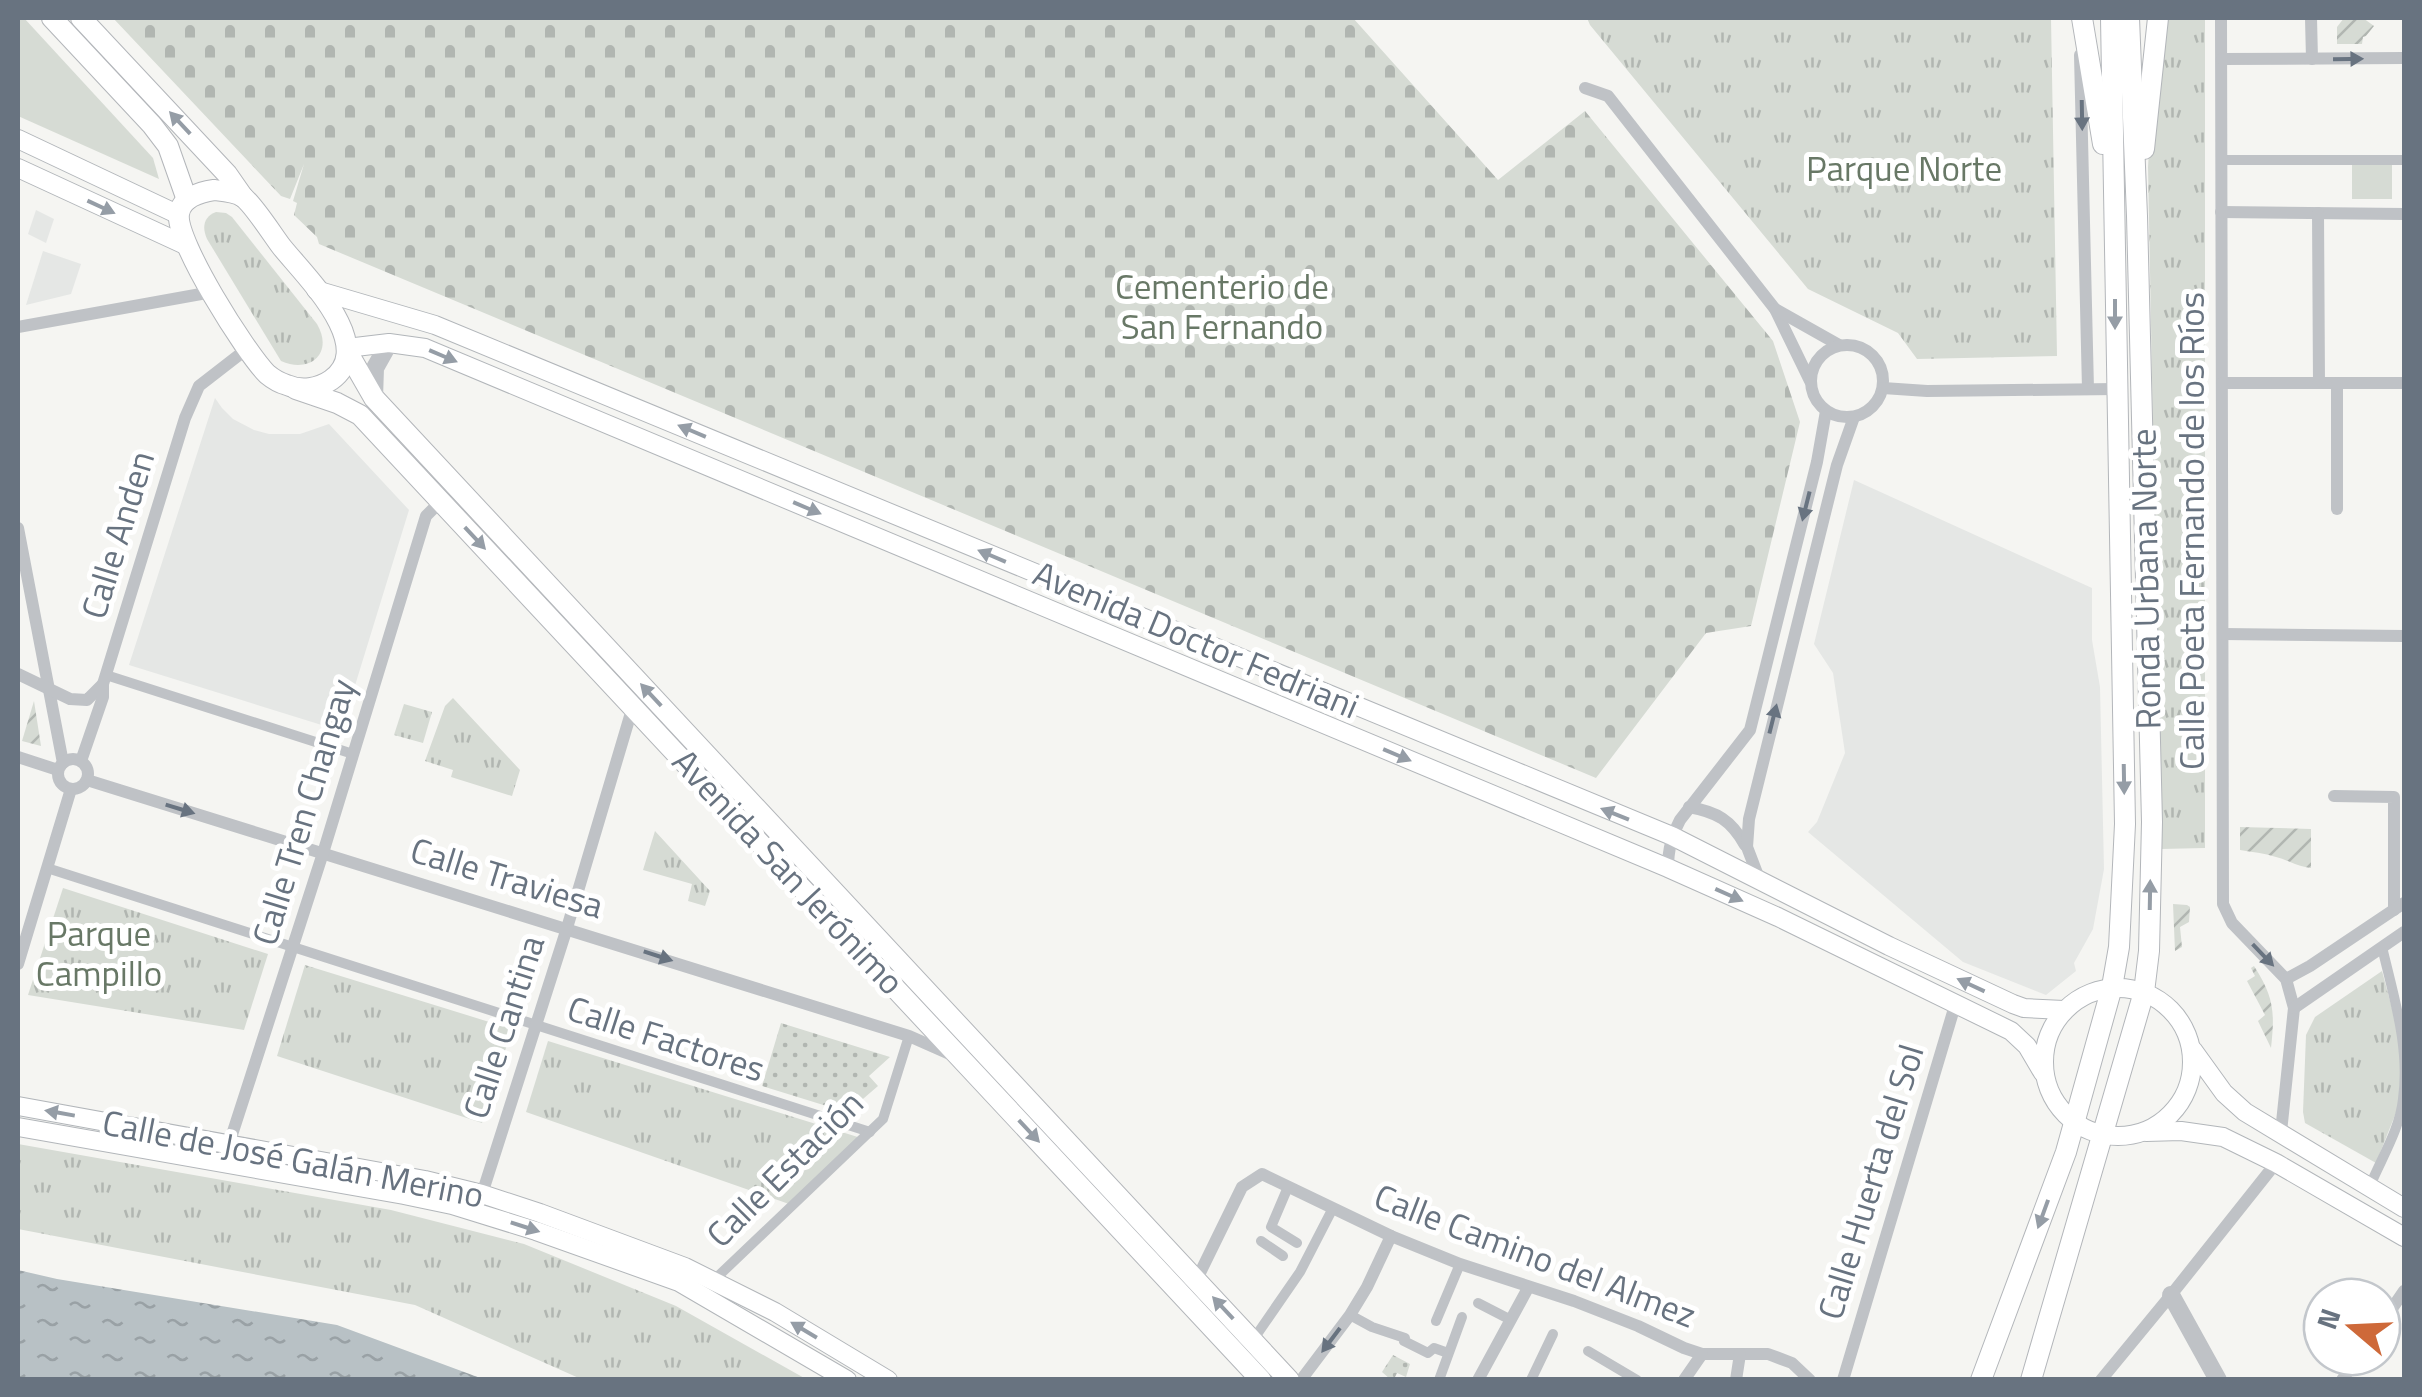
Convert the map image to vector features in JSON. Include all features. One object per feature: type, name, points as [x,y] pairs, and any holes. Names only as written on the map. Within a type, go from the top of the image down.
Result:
[{"type":"main road","name":"Avenida San Jerónimo","points":[[52,18],[168,146],[183,207],[180,230],[185,245],[268,374],[280,383],[360,415],[1262,1380]]},
{"type":"main road","name":"Avenida San Jerónimo","points":[[81,18],[227,174],[340,320],[347,349],[374,398],[1289,1380]]},
{"type":"main road","points":[[2081,18],[2114,217]]},
{"type":"main road","name":"Ronda Urbana Norte","points":[[1981,1380],[2066,1152],[2112,987],[2119,948],[2124,824],[2111,18]]},
{"type":"main road","name":"Ronda Urbana Norte","points":[[2031,1380],[2144,992],[2150,951],[2152,822],[2129,18]]},
{"type":"main road","points":[[2137,216],[2158,18]]},
{"type":"main road","points":[[18,139],[183,207],[200,192],[214,190],[243,197]]},
{"type":"main road","points":[[18,168],[185,245]]},
{"type":"main road","name":"Avenida Doctor Fedriani","points":[[316,290],[435,325],[1672,836],[2013,1004],[2064,1010]]},
{"type":"main road","name":"Avenida Doctor Fedriani","points":[[347,349],[388,343],[424,348],[1768,912],[2012,1031],[2027,1046],[2057,1105],[2073,1122]]},
{"type":"main road","points":[[296,388],[322,385],[334,378],[342,368],[347,349]]},
{"type":"main road","points":[[2043,1073],[2048,1033],[2064,1010],[2086,994],[2112,987],[2144,992],[2159,999],[2182,1023],[2190,1046],[2192,1072],[2187,1089],[2168,1117],[2130,1136],[2104,1135],[2073,1122]]},
{"type":"main road","points":[[2190,1046],[2224,1094],[2248,1114],[2404,1208]]},
{"type":"main road","name":"Calle de José Galán Merino","points":[[18,1106],[425,1180],[482,1194],[685,1267],[775,1312],[888,1380]]},
{"type":"main road","name":"Calle de José Galán Merino","points":[[18,1126],[367,1188],[483,1214],[678,1282],[847,1380]]},
{"type":"main road","points":[[2140,1132],[2223,1137],[2276,1162],[2404,1237]]},
{"type":"street","points":[[2081,18],[2088,389]]},
{"type":"street","name":"Calle Poeta Fernando de los Ríos","points":[[2221,18],[2223,904],[2232,923],[2286,979]]},
{"type":"street","points":[[2311,18],[2312,59]]},
{"type":"street","points":[[2222,59],[2404,58]]},
{"type":"street","points":[[1584,88],[1608,96],[1775,309],[1818,403],[1826,411],[1854,416],[1873,406],[1883,388],[1880,364],[1862,347],[1851,344],[1838,344],[1818,358],[1810,381]]},
{"type":"street","points":[[2221,160],[2404,160]]},
{"type":"street","points":[[2221,212],[2404,214]]},
{"type":"street","points":[[2318,213],[2320,382]]},
{"type":"street","points":[[18,327],[212,292]]},
{"type":"street","points":[[1775,309],[1838,344]]},
{"type":"street","points":[[374,398],[374,368],[388,343]]},
{"type":"street","name":"Calle Anden","points":[[81,761],[192,402],[199,386],[248,348]]},
{"type":"street","points":[[2222,382],[2404,383]]},
{"type":"street","points":[[2336,509],[2337,382]]},
{"type":"street","points":[[1883,388],[2116,388]]},
{"type":"street","points":[[1668,868],[1672,836],[1689,807],[1750,730],[1817,462],[1826,411]]},
{"type":"street","points":[[1746,847],[1763,760],[1836,465],[1854,416]]},
{"type":"street","name":"Calle Tren Changay","points":[[230,1144],[426,516],[441,501]]},
{"type":"street","points":[[18,528],[48,688],[60,766],[58,775],[62,785],[72,789],[87,780],[88,771],[81,761],[68,760],[60,766],[18,757]]},
{"type":"street","points":[[2223,634],[2404,636]]},
{"type":"street","points":[[18,674],[70,699],[87,700],[96,716]]},
{"type":"street","points":[[87,700],[104,680],[354,754]]},
{"type":"street","name":"Calle Cantina","points":[[482,1194],[633,706]]},
{"type":"street","points":[[1750,730],[1763,760]]},
{"type":"street","name":"Calle Traviesa","points":[[87,780],[909,1036],[962,1059]]},
{"type":"street","points":[[19,957],[72,789]]},
{"type":"street","points":[[2282,1132],[2294,1008],[2286,979],[2400,906],[2399,792],[2334,796]]},
{"type":"street","points":[[1689,807],[1707,810],[1734,825],[1760,881]]},
{"type":"street","name":"Calle Factores","points":[[47,868],[870,1132]]},
{"type":"street","points":[[2294,1008],[2404,932]]},
{"type":"street","points":[[2370,1186],[2403,1101],[2404,1039],[2382,947]]},
{"type":"street","name":"Calle Huerta del Sol","points":[[1843,1380],[1956,1002]]},
{"type":"street","points":[[909,1036],[922,1034],[931,1025],[940,1004]]},
{"type":"street","name":"Calle Estación","points":[[713,1281],[883,1119],[909,1036]]},
{"type":"street","points":[[2101,1380],[2276,1162]]},
{"type":"street","name":"Calle Camino del Almez","points":[[1196,1279],[1242,1188],[1262,1174],[1391,1236],[1460,1264],[1622,1320],[1702,1354],[1768,1354],[1781,1358],[1810,1380]]},
{"type":"street","points":[[1288,1187],[1271,1227],[1297,1243]]},
{"type":"street","points":[[1253,1340],[1300,1272],[1333,1208]]},
{"type":"street","points":[[1273,1248],[1282,1234]]},
{"type":"street","points":[[1301,1380],[1367,1287],[1391,1236]]},
{"type":"street","points":[[1261,1241],[1283,1256]]},
{"type":"street","points":[[1436,1321],[1460,1264]]},
{"type":"street","points":[[1496,1380],[1480,1376],[1528,1288]]},
{"type":"street","points":[[2171,1295],[2218,1380]]},
{"type":"street","points":[[1478,1304],[1511,1320]]},
{"type":"street","points":[[1350,1314],[1372,1327],[1405,1338],[1415,1348],[1448,1353]]},
{"type":"street","points":[[1439,1380],[1462,1318]]},
{"type":"street","points":[[1530,1380],[1553,1334]]},
{"type":"street","points":[[1588,1352],[1637,1380]]},
{"type":"street","points":[[1684,1380],[1702,1354]]},
{"type":"street","points":[[1736,1380],[1740,1354]]},
{"type":"shaded area","points":[[36,210],[54,219],[46,243],[28,234]]},
{"type":"shaded area","points":[[43,251],[81,264],[71,294],[26,305]]},
{"type":"shaded area","points":[[215,398],[233,419],[269,434],[300,434],[329,424],[409,510],[341,731],[129,665]]},
{"type":"shaded area","points":[[1854,480],[2092,588],[2092,640],[2100,687],[2104,869],[2093,929],[2074,963],[2076,971],[2046,995],[1963,962],[1808,832],[1817,822],[1845,753],[1833,673],[1814,644]]},
{"type":"green space","points":[[18,18],[24,18],[153,158],[159,179],[18,116]]},
{"type":"green space","name":"Cementerio de San Fernando","points":[[113,18],[1353,18],[1498,180],[1585,111],[1773,341],[1800,422],[1751,626],[1706,633],[1596,778],[319,244],[317,237],[294,215],[297,203],[293,201],[304,164],[290,199],[281,196]]},
{"type":"green space","name":"Parque Norte","points":[[1587,18],[2051,18],[2057,356],[1917,359],[1898,333],[1808,289]]},
{"type":"green space","points":[[2164,18],[2205,18],[2205,848],[2161,849],[2148,167]]},
{"type":"green space","points":[[2344,18],[2363,18],[2374,26],[2363,37],[2362,44],[2337,44],[2337,27]]},
{"type":"green space","points":[[2352,162],[2392,162],[2392,199],[2352,199]]},
{"type":"green space","points":[[216,212],[232,217],[317,324],[323,344],[310,363],[281,361],[207,239],[205,223]]},
{"type":"green space","points":[[453,698],[520,770],[512,796],[451,777],[453,770],[425,761],[445,706]]},
{"type":"green space","points":[[34,701],[41,746],[22,741]]},
{"type":"green space","points":[[404,704],[432,712],[423,743],[394,735]]},
{"type":"green space","points":[[2240,827],[2311,829],[2311,868],[2240,850]]},
{"type":"green space","points":[[655,831],[710,891],[705,906],[688,901],[692,884],[643,870]]},
{"type":"green space","name":"Parque Campillo","points":[[63,888],[268,954],[244,1030],[28,995]]},
{"type":"green space","points":[[2173,904],[2190,907],[2189,922],[2180,927],[2182,947],[2175,951]]},
{"type":"green space","points":[[305,965],[512,1029],[482,1123],[277,1056]]},
{"type":"green space","points":[[2254,966],[2272,1005],[2271,1048],[2258,1021],[2265,1015],[2247,981],[2255,976],[2251,968]]},
{"type":"green space","points":[[2382,971],[2400,1038],[2401,1100],[2376,1163],[2305,1123],[2303,1112],[2306,1035],[2315,1017]]},
{"type":"green space","points":[[781,1023],[890,1057],[869,1076],[878,1086],[842,1117],[833,1108],[762,1086]]},
{"type":"green space","points":[[548,1041],[861,1138],[789,1204],[526,1112]]},
{"type":"green space","points":[[18,1144],[391,1210],[524,1244],[676,1306],[806,1379],[581,1379],[415,1305],[18,1229]]},
{"type":"green space","points":[[1393,1355],[1410,1364],[1406,1377],[1397,1373],[1390,1379],[1382,1372]]},
{"type":"water","points":[[18,1270],[337,1325],[483,1379],[18,1379]]}]
